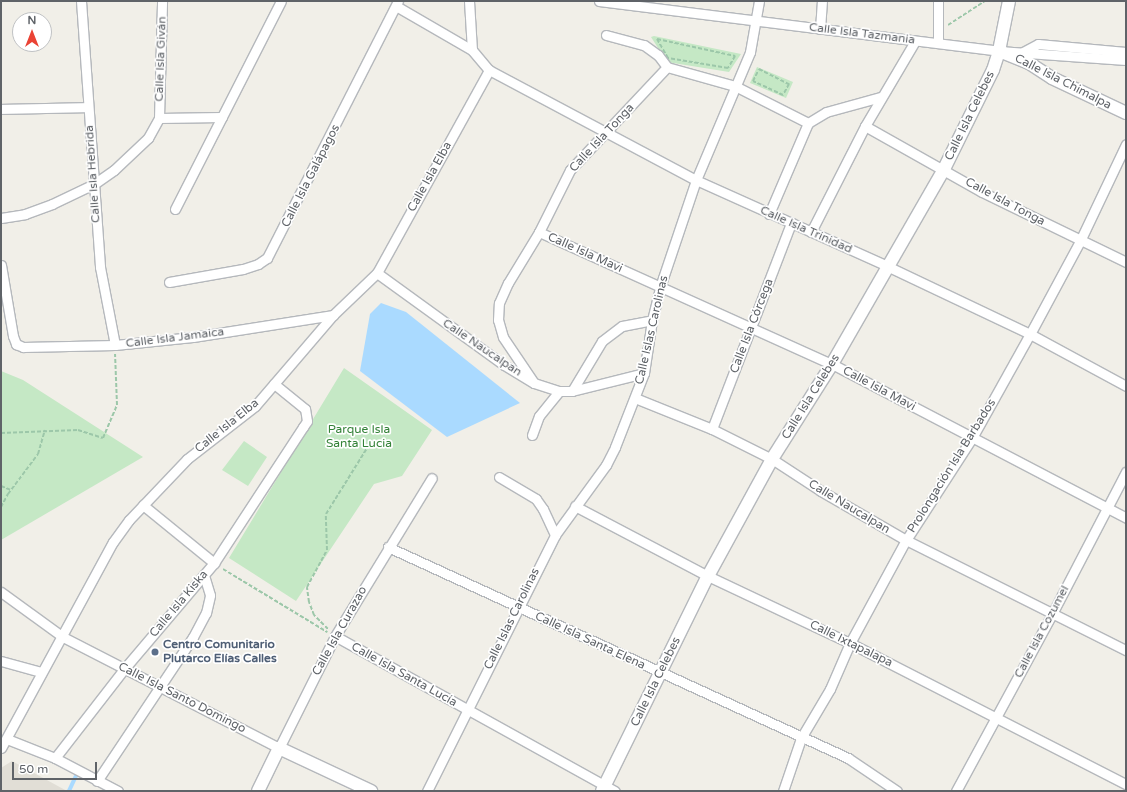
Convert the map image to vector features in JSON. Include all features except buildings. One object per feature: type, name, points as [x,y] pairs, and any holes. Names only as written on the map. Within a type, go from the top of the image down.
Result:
[{"type":"street","name":"Calle Isla Hebrida","points":[[82,1],[100,267],[115,345]]},
{"type":"street","name":"Calle Isla Giván","points":[[159,118],[162,1]]},
{"type":"street","points":[[175,209],[281,1]]},
{"type":"street","points":[[468,1],[472,50]]},
{"type":"street","name":"Calle Isla Tazmania","points":[[599,1],[999,51],[1126,60]]},
{"type":"street","name":"Calle Islas Carolinas","points":[[427,791],[519,609],[554,535],[606,465],[636,398],[644,373],[652,320],[660,287],[696,180],[748,57],[759,1]]},
{"type":"street","points":[[820,29],[822,1]]},
{"type":"street","points":[[938,1],[938,43]]},
{"type":"street","name":"Calle Isla Celebes","points":[[607,789],[660,674],[708,576],[772,459],[832,364],[944,169],[984,90],[999,51],[1008,1]]},
{"type":"street","points":[[397,4],[472,50],[489,70]]},
{"type":"street","name":"Calle Isla Galápagos","points":[[169,282],[243,268],[258,264],[267,258],[397,4]]},
{"type":"street","points":[[606,35],[644,45],[658,55],[667,67],[735,86],[808,123]]},
{"type":"street","points":[[811,232],[865,126],[915,41]]},
{"type":"street","points":[[1023,52],[1038,44],[1126,52]]},
{"type":"street","name":"Calle Isla Chimalpa","points":[[999,51],[1029,63],[1052,78],[1126,113]]},
{"type":"street","name":"Calle Isla Tonga","points":[[534,383],[503,337],[498,320],[500,303],[508,283],[540,232],[570,170],[667,67]]},
{"type":"street","name":"Calle Isla Trinidad","points":[[489,70],[605,134],[696,180],[887,266],[1030,334],[1126,386]]},
{"type":"street","name":"Calle Isla Elba","points":[[1,748],[7,739],[40,672],[63,637],[104,557],[129,520],[187,459],[255,406],[333,315],[377,273],[489,70]]},
{"type":"street","points":[[769,214],[808,123],[826,112],[881,97]]},
{"type":"street","points":[[1,109],[88,107]]},
{"type":"street","points":[[1,218],[24,214],[52,204],[94,184],[114,170],[148,138],[159,118],[222,117]]},
{"type":"street","name":"Calle Isla Tonga","points":[[865,126],[944,169],[982,192],[1080,242],[1126,262]]},
{"type":"street","name":"Prolongación Isla Barbados","points":[[782,791],[801,738],[830,689],[850,643],[906,540],[972,438],[1030,334],[1080,242],[1126,144]]},
{"type":"street","name":"Calle Isla Córcega","points":[[712,429],[791,223]]},
{"type":"street","name":"Calle Isla Mavi","points":[[540,232],[832,364],[1126,518]]},
{"type":"street","name":"Calle Isla Jamaica","points":[[1,265],[12,336],[16,344],[32,347],[115,345],[193,337],[333,315]]},
{"type":"street","name":"Calle Naucalpan","points":[[377,273],[504,365],[534,383],[559,391],[572,391],[644,373]]},
{"type":"street","points":[[572,391],[602,342],[622,326],[652,320]]},
{"type":"street","name":"Calle Isla Kiska","points":[[55,758],[124,669],[214,563],[306,421],[305,409],[274,384]]},
{"type":"street","points":[[532,435],[539,416],[559,391]]},
{"type":"street","name":"Calle Naucalpan","points":[[636,398],[712,429],[772,459],[821,491],[906,540],[1053,612],[1126,650]]},
{"type":"street","name":"Calle Isla Cozumel","points":[[956,791],[1053,612],[1126,472]]},
{"type":"street","points":[[499,477],[536,499],[543,509],[554,535]]},
{"type":"street","name":"Calle Isla Curazao","points":[[258,791],[335,636],[388,547],[432,478]]},
{"type":"street","points":[[143,505],[214,563]]},
{"type":"street","name":"Calle Ixtapalapa","points":[[575,506],[708,576],[850,643],[996,716],[1126,784]]},
{"type":"street","name":"Calle Isla Santa Elena","points":[[388,547],[660,674],[848,758],[897,791]]},
{"type":"street","points":[[97,781],[206,613],[210,594],[204,575]]},
{"type":"street","name":"Calle Isla Santo Domingo","points":[[2,594],[63,637],[280,748],[371,791]]},
{"type":"street","name":"Calle Isla Santa Lucía","points":[[335,636],[607,789]]},
{"type":"street","points":[[1,661],[40,672]]},
{"type":"street","points":[[7,739],[55,758],[118,791]]},
{"type":"path","points":[[938,31],[986,1]]},
{"type":"path","points":[[657,39],[704,49],[735,56],[728,68],[668,58],[657,39]]},
{"type":"path","points":[[759,69],[789,84],[783,95],[753,81],[759,69]]},
{"type":"path","points":[[1,433],[45,430],[78,430],[103,438],[117,406],[115,345]]},
{"type":"path","points":[[1,507],[11,490],[38,454],[45,430]]},
{"type":"path","points":[[335,636],[314,615],[309,602],[307,587],[327,550],[326,514],[372,440]]},
{"type":"path","points":[[1,486],[11,490]]},
{"type":"path","points":[[214,563],[335,636]]},
{"type":"shaded area","points":[[12,761],[67,791],[1,791],[1,768]]},
{"type":"green space","points":[[654,36],[741,54],[729,72],[667,62],[651,37]]},
{"type":"green space","points":[[757,67],[793,82],[786,98],[750,83]]},
{"type":"green space","name":"Parque Isla Santa Lucia","points":[[344,368],[432,430],[402,476],[374,484],[296,601],[229,558]]},
{"type":"green space","points":[[1,371],[23,380],[143,457],[1,540]]},
{"type":"green space","points":[[244,441],[267,457],[248,486],[222,470]]},
{"type":"water","points":[[381,303],[406,312],[520,403],[447,437],[360,371],[370,314]]},
{"type":"waterway","points":[[69,791],[79,770]]},
{"type":"place","name":"Centro Comunitario Plutarco Elías Calles","points":[[155,652]]}]
